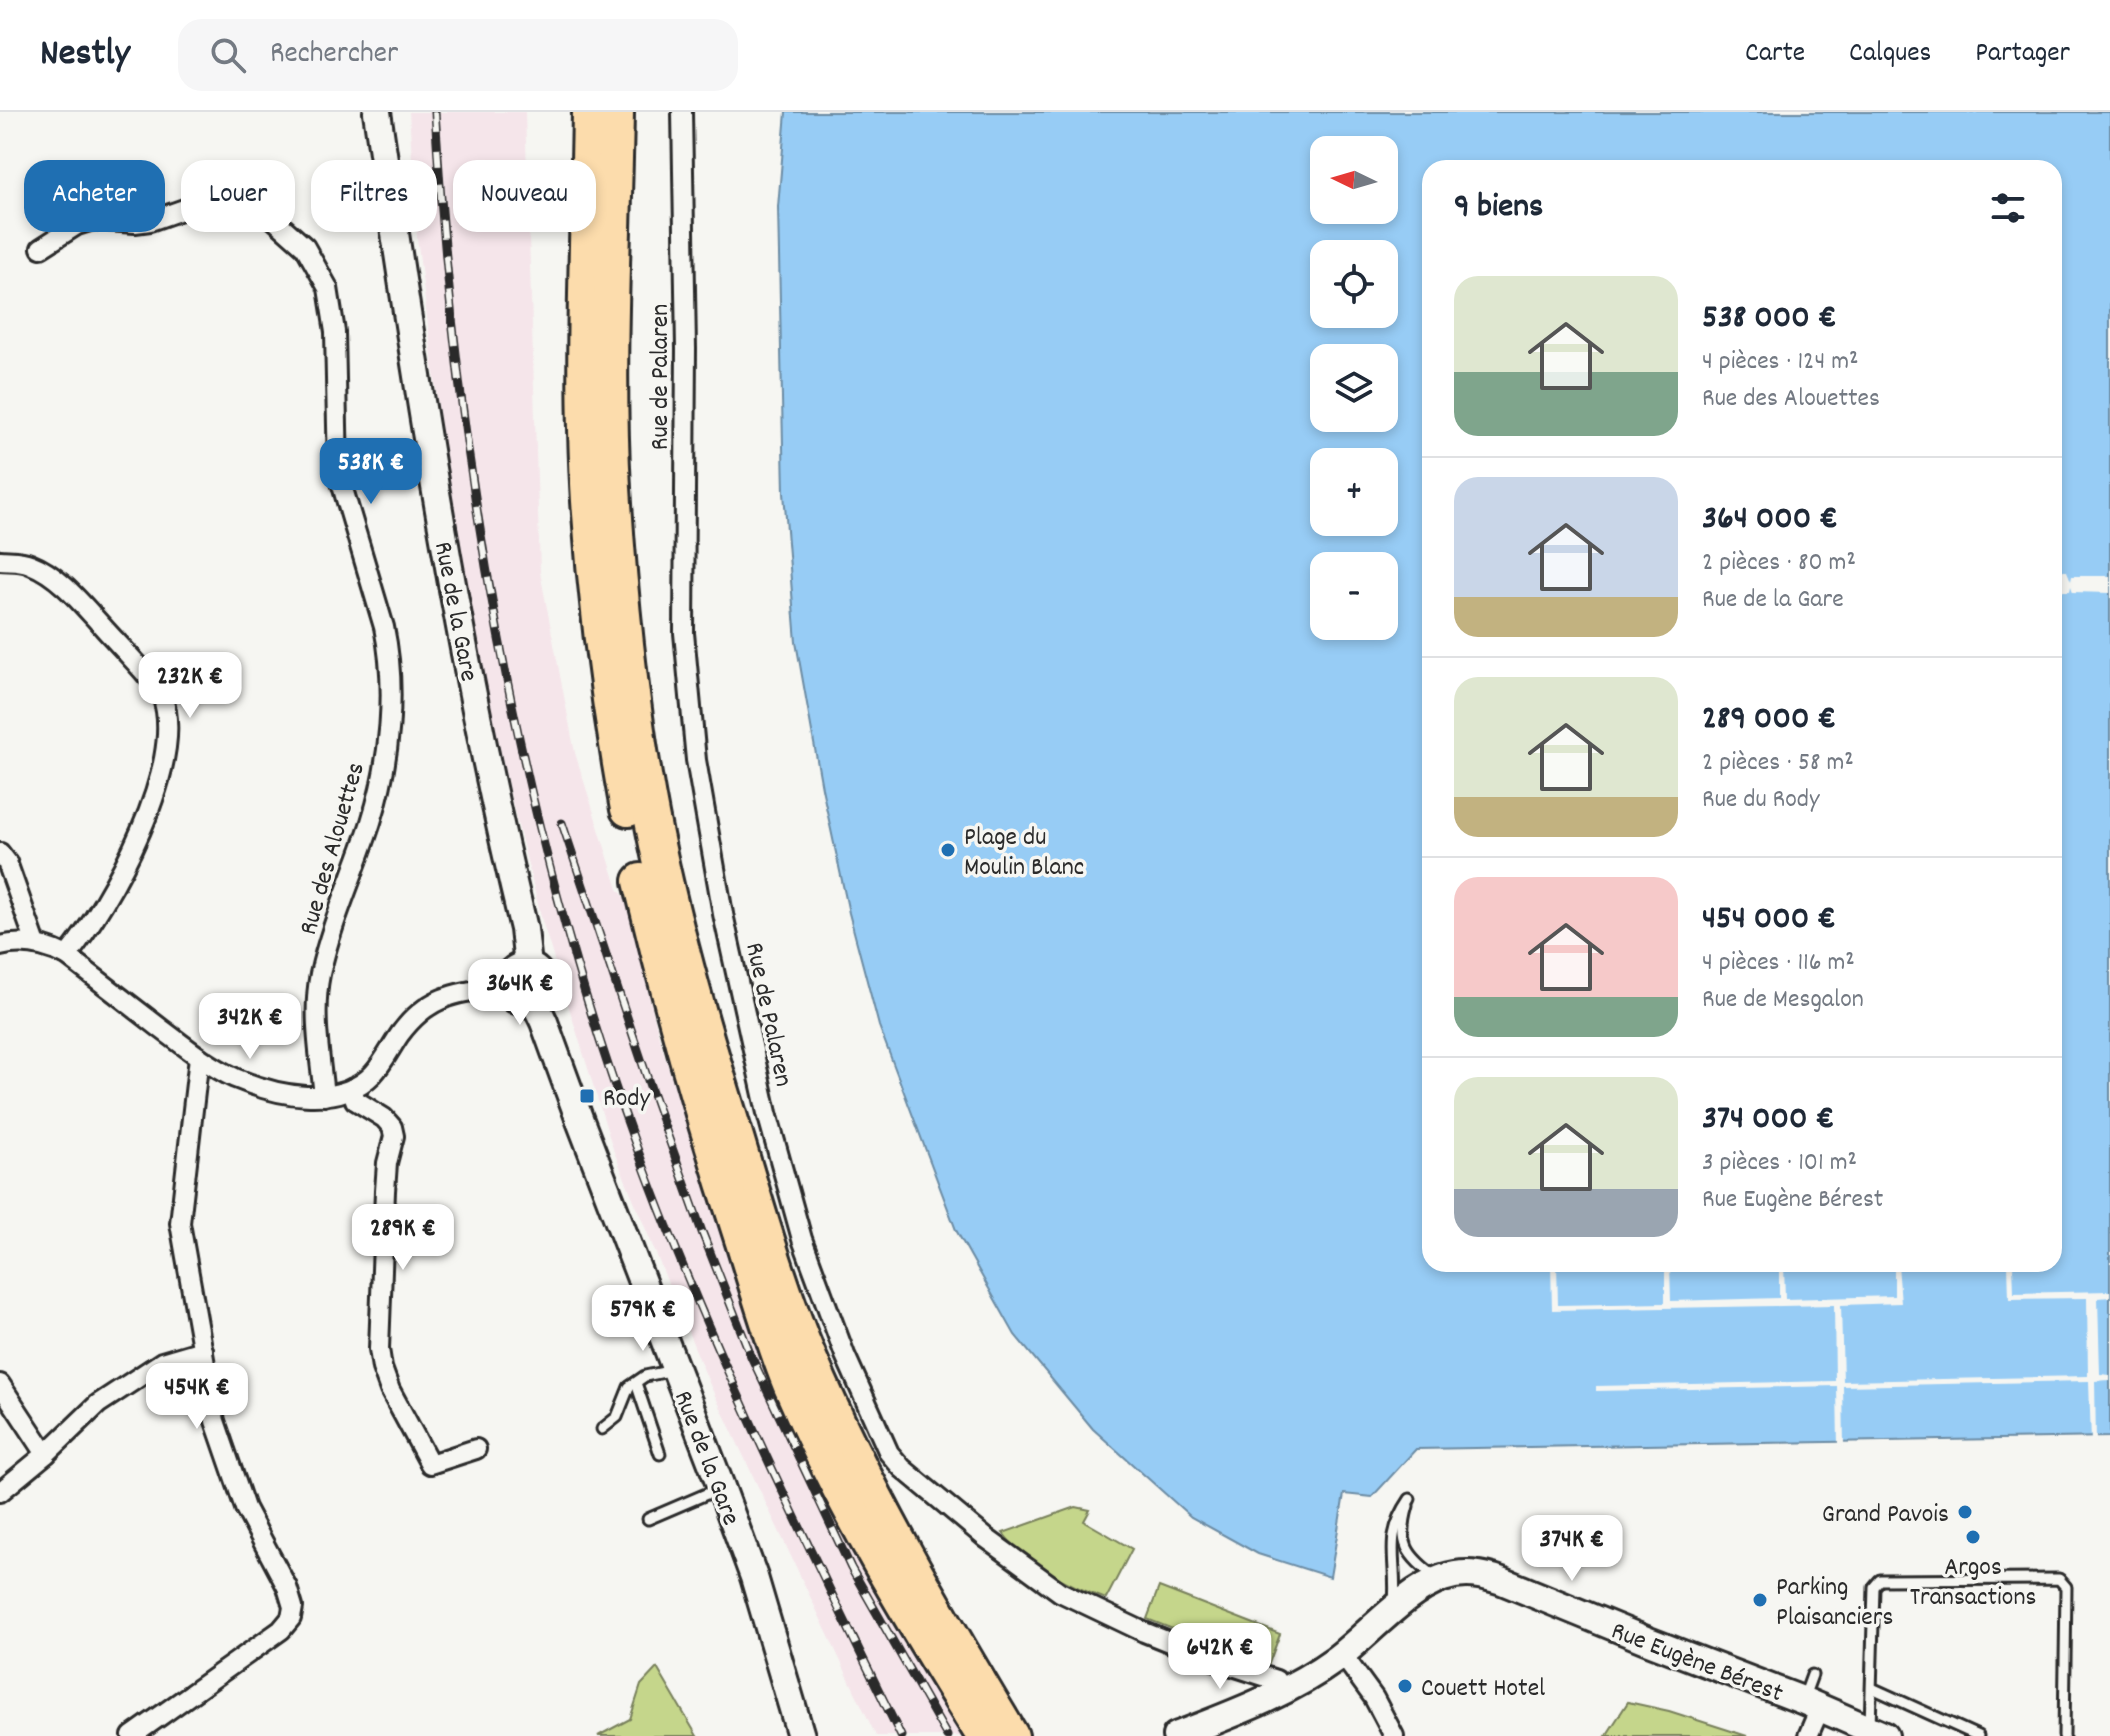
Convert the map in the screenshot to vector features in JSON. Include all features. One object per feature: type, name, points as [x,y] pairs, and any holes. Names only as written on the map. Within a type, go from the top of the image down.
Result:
[{"type":"highway","points":[[571,112],[588,233]]},
{"type":"highway","points":[[590,112],[586,366],[589,500],[603,658],[638,867],[671,1008],[728,1197],[790,1384],[855,1490],[919,1582],[1011,1736]]},
{"type":"highway","points":[[616,112],[611,350],[613,485],[632,693],[655,834],[686,968],[773,1256],[855,1490],[903,1606],[984,1736]]},
{"type":"highway","points":[[614,202],[626,112]]},
{"type":"main road","name":"Rue de la Gare","points":[[377,112],[421,412],[465,652],[524,929],[528,966],[537,969],[544,985],[534,1001],[754,1577],[801,1736]]},
{"type":"main road","points":[[528,966],[513,971],[507,986],[516,1001],[534,1001]]},
{"type":"main road","name":"Rue Eugène Bérest","points":[[1176,1736],[1282,1692],[1342,1654],[1394,1609],[1440,1579],[1461,1574],[1482,1574],[1502,1581],[1877,1732]]},
{"type":"main road","name":"Rue de la Gare","points":[[785,1736],[787,1693]]},
{"type":"street","name":"Rue de Palaren","points":[[682,112],[686,349],[684,633],[696,760],[723,914],[767,1113],[802,1239],[845,1355],[889,1453],[902,1468],[986,1538],[1060,1592],[1144,1632],[1276,1680]]},
{"type":"street","name":"Rue des Alouettes","points":[[41,248],[77,225],[93,220],[150,221],[207,201],[229,200],[251,205],[289,232],[305,247],[328,288],[335,332],[338,472],[384,627],[390,680],[385,749],[372,820],[320,973],[317,1024],[324,1096]]},
{"type":"street","points":[[0,560],[28,562],[52,575],[161,692],[169,718],[168,747],[140,837],[88,930],[67,956]]},
{"type":"street","points":[[0,853],[7,862],[36,944]]},
{"type":"street","points":[[0,946],[36,944],[53,948],[199,1057],[234,1077],[295,1095],[324,1096],[353,1088],[371,1076],[410,1020],[435,1000],[507,986]]},
{"type":"street","points":[[132,1736],[281,1630],[291,1618],[293,1607],[287,1587],[245,1508],[215,1421],[180,1223],[199,1057]]},
{"type":"street","points":[[353,1088],[355,1100],[384,1118],[392,1127],[394,1136],[387,1163],[385,1191],[380,1326],[382,1368],[390,1390],[430,1464],[476,1449]]},
{"type":"street","points":[[0,1492],[46,1454],[98,1404],[162,1362],[203,1350]]},
{"type":"street","points":[[0,1384],[46,1454]]},
{"type":"street","points":[[1342,1654],[1380,1708],[1394,1736]]},
{"type":"street","points":[[1808,1736],[1811,1704]]},
{"type":"lane","points":[[602,1429],[617,1417],[629,1387],[645,1376],[676,1370]]},
{"type":"lane","points":[[636,1383],[660,1454]]},
{"type":"lane","points":[[648,1519],[721,1487]]},
{"type":"lane","points":[[1394,1609],[1396,1582],[1392,1545],[1396,1518],[1410,1499],[1404,1520],[1404,1541],[1409,1554],[1440,1579]]},
{"type":"lane","points":[[1877,1732],[1872,1688],[1874,1587],[1880,1580],[2059,1579],[2066,1587],[2064,1736]]},
{"type":"lane","points":[[1811,1704],[1812,1675]]},
{"type":"lane","points":[[1872,1688],[1978,1736]]},
{"type":"shaded area","points":[[409,112],[525,112],[527,160],[453,160],[453,232],[529,232],[540,572],[575,753],[618,889],[627,900],[659,1037],[716,1220],[771,1373],[967,1736],[876,1736],[710,1385],[614,1152],[543,924],[479,653],[441,429],[417,237],[417,232],[437,232],[437,160],[412,160]]},
{"type":"green space","points":[[1076,1507],[1090,1510],[1084,1521],[1132,1549],[1106,1599],[1050,1572],[1023,1554],[1003,1533]]},
{"type":"green space","points":[[1159,1587],[1280,1634],[1268,1666],[1147,1619]]},
{"type":"green space","points":[[657,1668],[697,1736],[598,1736],[630,1719],[641,1685]]},
{"type":"green space","points":[[1628,1702],[1669,1711],[1747,1736],[1606,1736]]},
{"type":"water","points":[[786,112],[2110,112],[2110,1437],[1416,1449],[1372,1497],[1344,1494],[1330,1577],[1258,1554],[1191,1517],[1093,1429],[1015,1335],[956,1230],[879,1026],[849,913],[822,788],[796,642],[784,493],[778,207]]},
{"type":"pier","points":[[2062,571],[2067,571],[2071,581],[2072,576],[2110,576],[2110,593],[2073,592],[2071,586],[2070,591],[2062,591]]},
{"type":"pier","points":[[1551,1272],[1557,1272],[1558,1305],[1665,1303],[1665,1272],[1670,1272],[1671,1301],[1779,1298],[1779,1272],[1784,1272],[1785,1299],[1894,1296],[1894,1272],[1899,1272],[1901,1303],[1841,1305],[1843,1381],[2088,1376],[2087,1298],[2009,1299],[2008,1272],[2013,1272],[2014,1293],[2110,1291],[2110,1297],[2098,1298],[2100,1374],[2110,1375],[2110,1380],[2095,1381],[2096,1442],[2091,1442],[2089,1381],[1843,1386],[1844,1446],[1838,1446],[1837,1386],[1596,1391],[1596,1386],[1835,1381],[1834,1305],[1552,1310]]},
{"type":"railway","points":[[435,112],[444,242],[458,372],[498,635],[525,765],[593,1020],[635,1143],[695,1295],[794,1516],[901,1736]]},
{"type":"railway","points":[[562,823],[651,1089],[751,1356],[851,1568],[947,1736]]},
{"type":"place","name":"Plage du Moulin Blanc","points":[[948,850]]},
{"type":"place","name":"Rody","points":[[587,1096]]},
{"type":"place","name":"Grand Pavois","points":[[1965,1512]]},
{"type":"place","name":"Argos Transactions","points":[[1973,1537]]},
{"type":"place","name":"Parking Plaisanciers","points":[[1760,1600]]},
{"type":"place","name":"Couett Hotel","points":[[1405,1686]]}]
